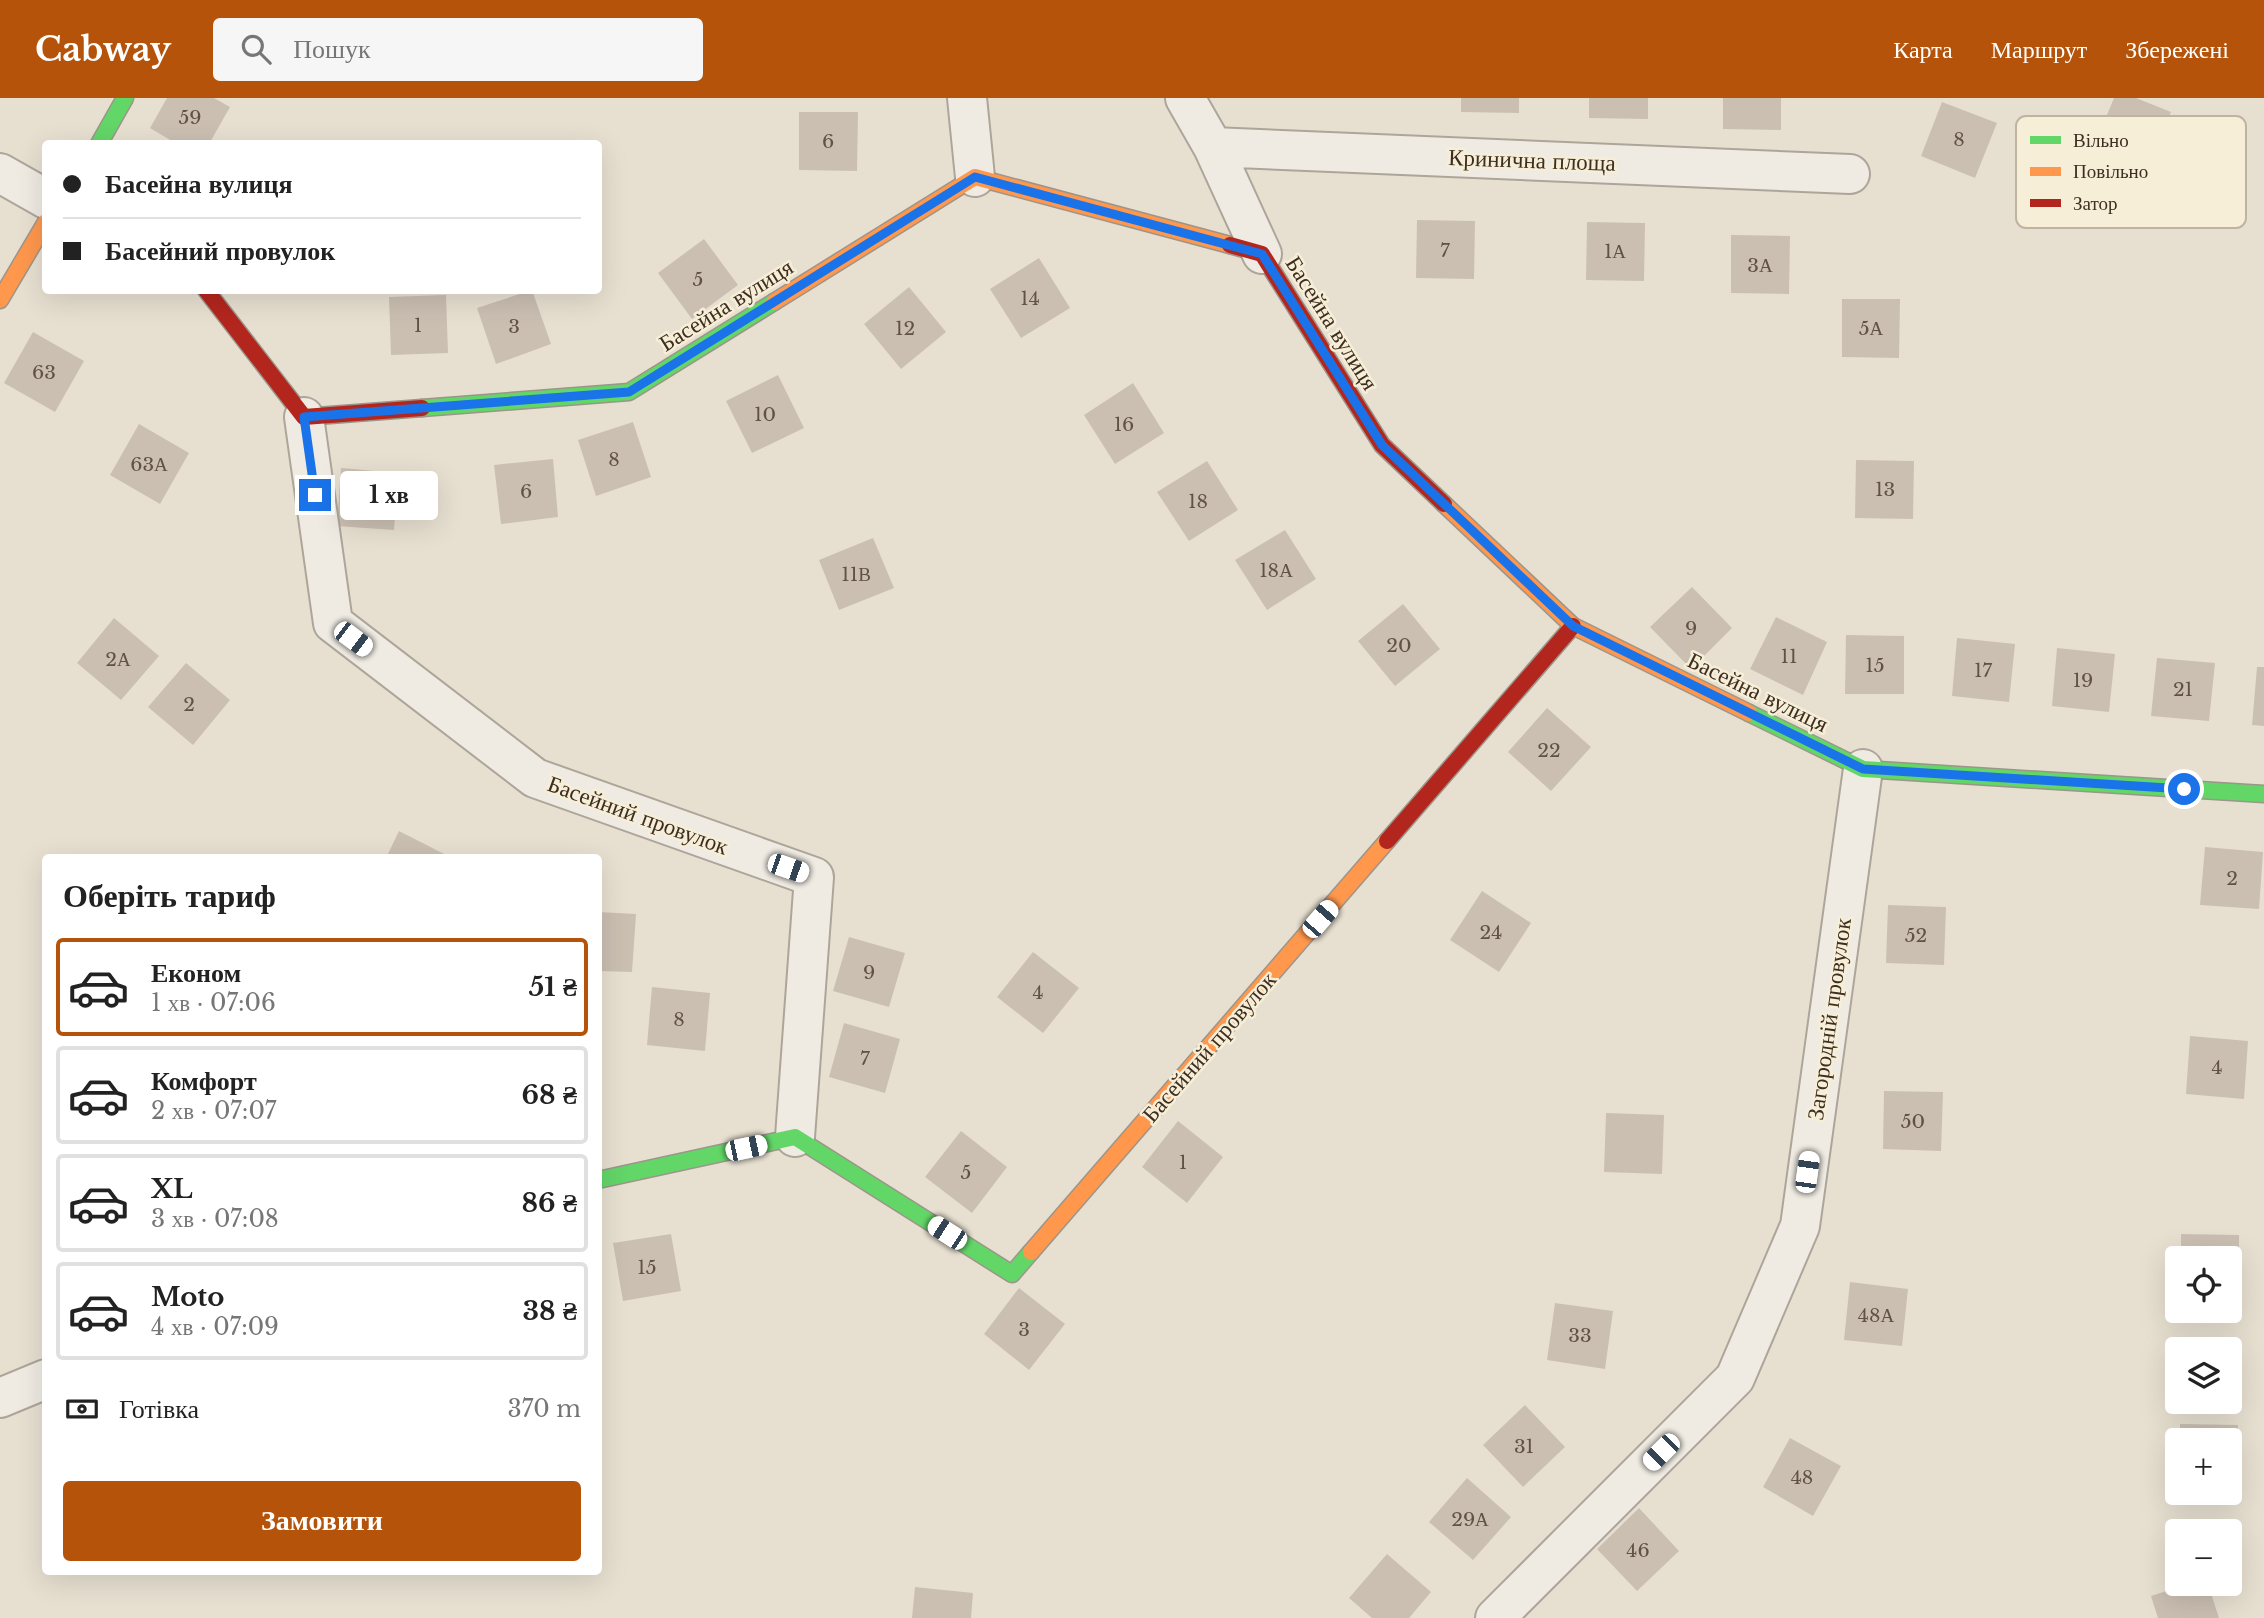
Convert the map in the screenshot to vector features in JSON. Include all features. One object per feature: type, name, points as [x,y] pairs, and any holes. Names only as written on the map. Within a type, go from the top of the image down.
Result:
[{"type":"street","points":[[101,140],[125,98]]},
{"type":"street","points":[[967,98],[975,177]]},
{"type":"street","points":[[1185,98],[1213,147],[1262,254]]},
{"type":"street","name":"Кринична площа","points":[[1213,147],[1850,174]]},
{"type":"street","points":[[0,173],[42,198]]},
{"type":"street","name":"Басейна вулиця","points":[[304,417],[629,392],[975,177],[1262,254],[1382,445],[1573,626],[1863,769],[2264,794]]},
{"type":"street","points":[[0,300],[42,229]]},
{"type":"street","points":[[209,294],[304,417]]},
{"type":"street","name":"Басейний провулок","points":[[304,417],[333,623],[535,778],[814,877],[795,1137],[1012,1275],[1573,626]]},
{"type":"street","name":"Загородній провулок","points":[[1494,1618],[1735,1378],[1800,1226],[1863,769]]},
{"type":"street","points":[[602,1179],[795,1137]]},
{"type":"street","points":[[0,1398],[42,1381]]},
{"type":"building","points":[[167,98],[214,98],[230,107],[211,140],[170,140],[150,128]]},
{"type":"building","points":[[1461,98],[1519,98],[1519,113],[1461,112]]},
{"type":"building","points":[[1589,98],[1648,98],[1648,119],[1589,118]]},
{"type":"building","points":[[1723,98],[1781,98],[1781,130],[1723,129]]},
{"type":"building","points":[[2114,98],[2136,98],[2171,112],[2169,116],[2107,116]]},
{"type":"building","points":[[1942,102],[1997,123],[1975,178],[1921,156]]},
{"type":"building","points":[[799,112],[858,112],[857,171],[799,170]]},
{"type":"building","points":[[1417,220],[1475,221],[1474,279],[1416,278]]},
{"type":"building","points":[[1587,222],[1645,223],[1644,281],[1586,280]]},
{"type":"building","points":[[1731,235],[1790,236],[1789,294],[1731,293]]},
{"type":"building","points":[[704,239],[738,285],[692,319],[658,273]]},
{"type":"building","points":[[1039,258],[1070,308],[1021,338],[990,289]]},
{"type":"building","points":[[909,287],[946,332],[901,369],[864,324]]},
{"type":"building","points":[[520,294],[533,294],[551,344],[496,364],[477,308]]},
{"type":"building","points":[[446,295],[448,353],[391,355],[389,297]]},
{"type":"building","points":[[1842,299],[1900,299],[1899,358],[1842,357]]},
{"type":"building","points":[[33,332],[84,361],[55,412],[4,383]]},
{"type":"building","points":[[778,375],[804,428],[752,453],[726,401]]},
{"type":"building","points":[[1133,383],[1164,433],[1115,464],[1084,415]]},
{"type":"building","points":[[633,422],[651,477],[596,496],[578,440]]},
{"type":"building","points":[[139,424],[189,453],[160,504],[110,475]]},
{"type":"building","points":[[553,459],[558,517],[501,524],[494,465]]},
{"type":"building","points":[[1856,460],[1914,461],[1913,519],[1855,518]]},
{"type":"building","points":[[1207,461],[1238,510],[1189,541],[1157,492]]},
{"type":"building","points":[[341,468],[398,473],[394,530],[337,526]]},
{"type":"building","points":[[1285,530],[1316,579],[1267,610],[1235,560]]},
{"type":"building","points":[[873,538],[894,588],[839,610],[819,560]]},
{"type":"building","points":[[1692,587],[1732,628],[1691,669],[1650,627]]},
{"type":"building","points":[[1403,604],[1440,649],[1395,686],[1358,641]]},
{"type":"building","points":[[1776,617],[1827,642],[1803,695],[1750,669]]},
{"type":"building","points":[[114,618],[159,656],[121,700],[77,663]]},
{"type":"building","points":[[1846,635],[1904,636],[1904,694],[1845,694]]},
{"type":"building","points":[[1957,638],[2015,644],[2009,702],[1952,696]]},
{"type":"building","points":[[2057,648],[2115,654],[2109,712],[2052,706]]},
{"type":"building","points":[[2157,658],[2215,663],[2209,721],[2151,716]]},
{"type":"building","points":[[186,663],[230,700],[193,745],[148,707]]},
{"type":"building","points":[[2257,667],[2264,667],[2264,726],[2252,725]]},
{"type":"building","points":[[1547,708],[1591,747],[1551,791],[1508,752]]},
{"type":"building","points":[[399,831],[444,854],[388,854]]},
{"type":"building","points":[[2205,847],[2263,852],[2259,909],[2200,905]]},
{"type":"building","points":[[1482,891],[1531,923],[1499,972],[1450,940]]},
{"type":"building","points":[[1888,905],[1946,907],[1944,965],[1886,963]]},
{"type":"building","points":[[602,912],[636,914],[632,972],[602,971]]},
{"type":"building","points":[[849,937],[905,953],[889,1007],[833,991]]},
{"type":"building","points":[[1033,952],[1079,988],[1043,1033],[997,997]]},
{"type":"building","points":[[652,987],[710,993],[705,1051],[647,1045]]},
{"type":"building","points":[[844,1023],[900,1039],[885,1093],[829,1077]]},
{"type":"building","points":[[2190,1036],[2248,1041],[2244,1099],[2186,1094]]},
{"type":"building","points":[[1884,1091],[1943,1092],[1941,1151],[1883,1149]]},
{"type":"building","points":[[1606,1113],[1664,1115],[1662,1174],[1604,1172]]},
{"type":"building","points":[[1178,1121],[1223,1157],[1187,1203],[1142,1167]]},
{"type":"building","points":[[961,1131],[1007,1167],[972,1213],[925,1177]]},
{"type":"building","points":[[671,1234],[681,1291],[623,1301],[613,1243]]},
{"type":"building","points":[[2181,1234],[2239,1235],[2239,1246],[2181,1246]]},
{"type":"building","points":[[1850,1282],[1908,1289],[1902,1346],[1844,1340]]},
{"type":"building","points":[[1019,1288],[1065,1324],[1029,1370],[984,1334]]},
{"type":"building","points":[[1555,1303],[1613,1311],[1605,1369],[1547,1360]]},
{"type":"building","points":[[1525,1405],[1565,1447],[1523,1487],[1483,1445]]},
{"type":"building","points":[[2180,1424],[2238,1425],[2238,1428],[2180,1428]]},
{"type":"building","points":[[1790,1438],[1841,1466],[1813,1516],[1763,1487]]},
{"type":"building","points":[[1467,1478],[1511,1517],[1473,1560],[1429,1522]]},
{"type":"building","points":[[1639,1508],[1679,1551],[1637,1591],[1597,1549]]},
{"type":"building","points":[[1387,1554],[1431,1592],[1409,1618],[1372,1618],[1349,1598]]},
{"type":"building","points":[[915,1587],[973,1593],[971,1618],[912,1618]]},
{"type":"building","points":[[2165,1591],[2165,1596],[2212,1596],[2219,1618],[2158,1618],[2151,1596]]},
{"type":"traffic: fast","points":[[101,140],[125,98]]},
{"type":"traffic: fast","points":[[422,408],[629,392],[774,302]]},
{"type":"traffic: fast","points":[[1749,713],[1863,769],[2264,794]]},
{"type":"traffic: fast","points":[[602,1179],[795,1137],[1012,1274],[1031,1252]]},
{"type":"traffic: slow","points":[[774,302],[975,177],[1230,245]]},
{"type":"traffic: slow","points":[[0,300],[42,229]]},
{"type":"traffic: slow","points":[[1444,504],[1573,626],[1749,713]]},
{"type":"traffic: slow","points":[[1031,1252],[1387,841]]},
{"type":"traffic: jam","points":[[1230,245],[1262,254],[1382,445],[1444,504]]},
{"type":"traffic: jam","points":[[209,294],[304,417],[422,408]]},
{"type":"traffic: jam","points":[[1387,841],[1573,626]]},
{"type":"route","points":[[315,495],[304,417],[629,392],[975,177],[1262,254],[1382,445],[1573,626],[1863,769],[2184,789]]}]
